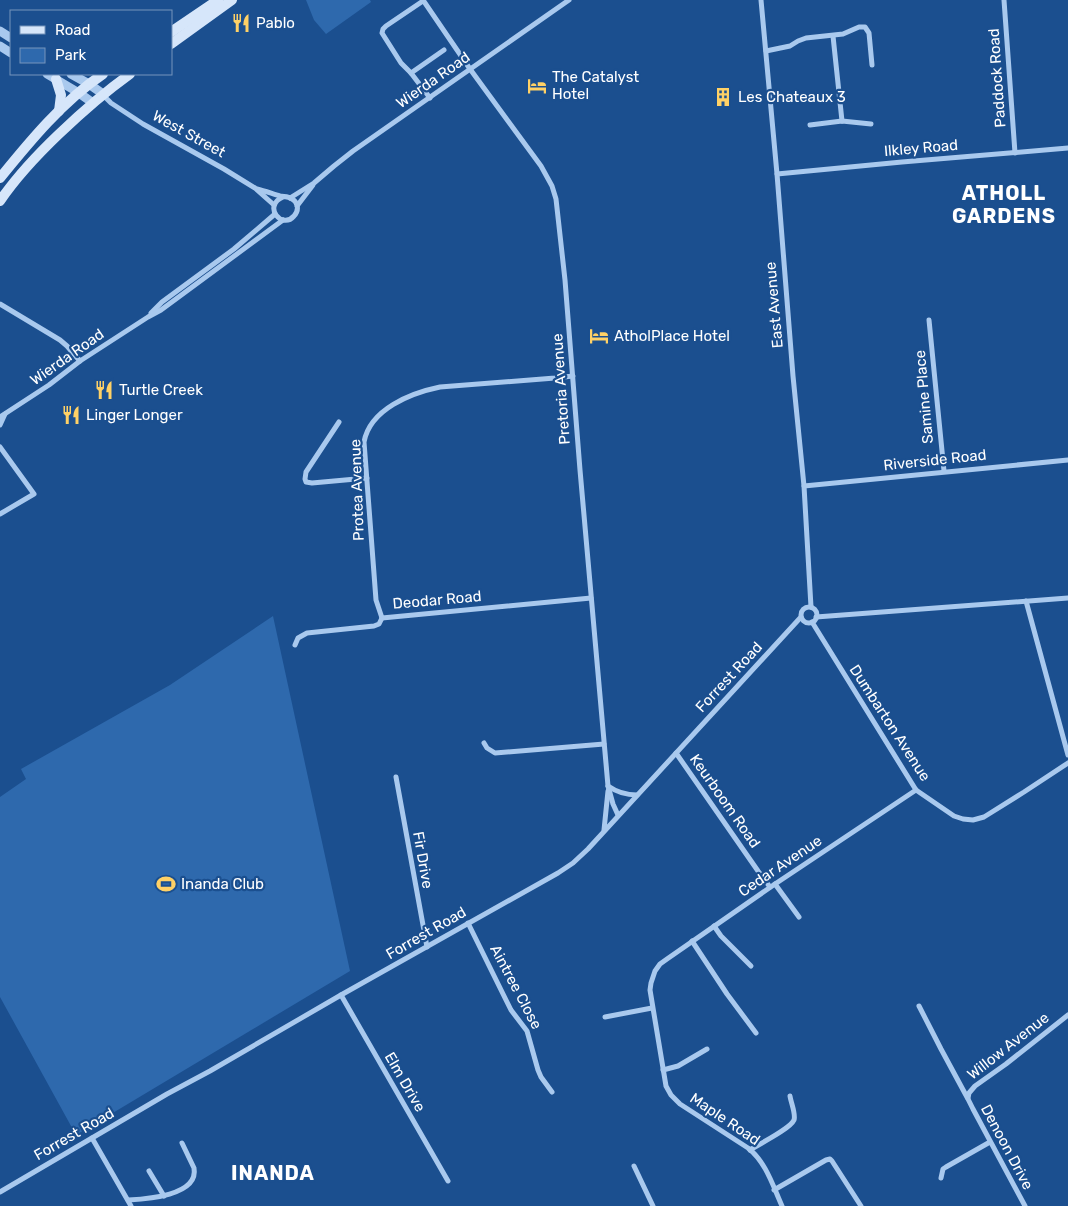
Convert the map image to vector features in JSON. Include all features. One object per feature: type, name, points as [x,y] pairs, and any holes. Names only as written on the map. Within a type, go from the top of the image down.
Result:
[{"type":"main road","points":[[172,25],[207,0]]},
{"type":"main road","points":[[172,31],[218,0]]},
{"type":"main road","points":[[172,43],[232,0]]},
{"type":"main road","points":[[0,178],[58,111],[88,84],[102,75]]},
{"type":"main road","points":[[88,84],[108,75]]},
{"type":"main road","points":[[0,201],[35,157],[103,94],[129,75]]},
{"type":"main road","points":[[52,76],[61,95],[58,111]]},
{"type":"street","name":"Wierda Road","points":[[290,198],[314,183],[353,152],[569,0]]},
{"type":"street","name":"East Avenue","points":[[761,0],[804,486],[811,608]]},
{"type":"street","name":"Paddock Road","points":[[1004,0],[1015,153]]},
{"type":"street","name":"Pretoria Avenue","points":[[423,1],[541,166],[552,186],[558,211],[608,786],[618,816]]},
{"type":"street","points":[[423,1],[386,26],[382,33],[401,63],[411,72],[430,98]]},
{"type":"street","points":[[766,51],[790,46],[806,38],[843,34],[859,27],[865,27],[869,33],[872,65]]},
{"type":"street","points":[[832,36],[842,122]]},
{"type":"street","points":[[411,72],[444,50]]},
{"type":"street","name":"West Street","points":[[73,75],[103,94],[111,103],[143,124],[255,188],[274,205]]},
{"type":"street","points":[[52,76],[93,103],[111,103]]},
{"type":"street","points":[[810,125],[842,122],[871,124]]},
{"type":"street","name":"Ilkley Road","points":[[777,174],[1068,148]]},
{"type":"street","name":"Wierda Road","points":[[297,206],[314,183]]},
{"type":"street","name":"West Street","points":[[255,188],[283,197]]},
{"type":"street","points":[[283,197],[290,198],[297,206],[297,210],[291,219],[283,220],[275,214],[274,205],[278,199],[283,197]]},
{"type":"street","name":"Wierda Road","points":[[3,415],[49,385],[80,361],[161,310],[275,214]]},
{"type":"street","name":"Wierda Road","points":[[185,289],[215,271],[283,220]]},
{"type":"street","points":[[211,266],[215,271]]},
{"type":"street","points":[[0,304],[60,340],[80,361]]},
{"type":"street","name":"Samine Place","points":[[929,320],[944,471]]},
{"type":"street","name":"Protea Avenue","points":[[382,618],[376,600],[364,442],[367,431],[375,420],[405,398],[426,390],[440,387],[573,376]]},
{"type":"street","points":[[0,425],[3,415]]},
{"type":"street","points":[[339,422],[306,472],[306,482],[312,484],[367,478]]},
{"type":"street","points":[[0,447],[34,494],[0,514]]},
{"type":"street","name":"Riverside Road","points":[[804,486],[1068,460]]},
{"type":"street","name":"Deodar Road","points":[[296,645],[298,638],[307,633],[374,626],[379,624],[382,618],[591,598]]},
{"type":"street","points":[[816,617],[1068,598]]},
{"type":"street","points":[[1026,601],[1068,755]]},
{"type":"street","points":[[808,607],[816,611],[816,617],[812,622],[805,622],[801,617],[802,610],[808,607]]},
{"type":"street","name":"Forrest Road","points":[[0,1192],[167,1094],[573,863],[801,617]]},
{"type":"street","name":"Dumbarton Avenue","points":[[812,622],[916,790],[954,816],[973,820],[984,817],[1068,763]]},
{"type":"street","points":[[484,742],[489,750],[495,753],[604,744]]},
{"type":"street","name":"Keurboom Road","points":[[676,753],[758,872],[773,886],[799,917]]},
{"type":"street","name":"Fir Drive","points":[[396,777],[427,946]]},
{"type":"street","points":[[608,786],[620,793],[637,795]]},
{"type":"street","points":[[604,831],[608,786]]},
{"type":"street","name":"Cedar Avenue","points":[[660,964],[916,790]]},
{"type":"street","name":"Aintree Close","points":[[468,922],[511,1010],[527,1031],[538,1070],[552,1092]]},
{"type":"street","points":[[714,926],[721,936],[751,966]]},
{"type":"street","points":[[692,941],[727,994],[756,1033]]},
{"type":"street","name":"Maple Road","points":[[660,964],[655,971],[650,990],[663,1070],[669,1092],[675,1100],[750,1150],[761,1161],[782,1206]]},
{"type":"street","name":"Elm Drive","points":[[341,995],[448,1181]]},
{"type":"street","name":"Denoon Drive","points":[[919,1006],[1025,1206]]},
{"type":"street","points":[[605,1017],[652,1008]]},
{"type":"street","name":"Willow Avenue","points":[[968,1098],[975,1086],[1068,1015]]},
{"type":"street","points":[[663,1070],[678,1066],[707,1049]]},
{"type":"street","points":[[750,1150],[792,1123],[794,1115],[790,1096]]},
{"type":"street","points":[[92,1138],[131,1206]]},
{"type":"street","points":[[941,1178],[943,1169],[990,1142]]},
{"type":"street","points":[[128,1200],[156,1198],[188,1185],[194,1177],[194,1168],[182,1143]]},
{"type":"street","points":[[774,1190],[830,1159],[861,1206]]},
{"type":"street","points":[[634,1166],[653,1206]]},
{"type":"street","points":[[149,1171],[164,1196]]},
{"type":"green space","points":[[306,0],[370,0],[371,2],[326,34],[314,20]]},
{"type":"green space","name":"Inanda Club","points":[[273,616],[350,971],[76,1135],[0,997],[0,797],[26,779],[21,769],[170,685]]},
{"type":"place","name":"Pablo","points":[[241,23]]},
{"type":"place","name":"The Catalyst Hotel","points":[[537,86]]},
{"type":"place","name":"Les Chateaux 3","points":[[723,97]]},
{"type":"place","name":"AtholPlace Hotel","points":[[599,336]]},
{"type":"place","name":"Turtle Creek","points":[[104,390]]},
{"type":"place","name":"Linger Longer","points":[[71,415]]},
{"type":"place","name":"Inanda Club","points":[[166,884]]},
{"type":"district","name":"ATHOLL GARDENS","points":[[1004,204]]},
{"type":"district","name":"INANDA","points":[[273,1173]]}]
